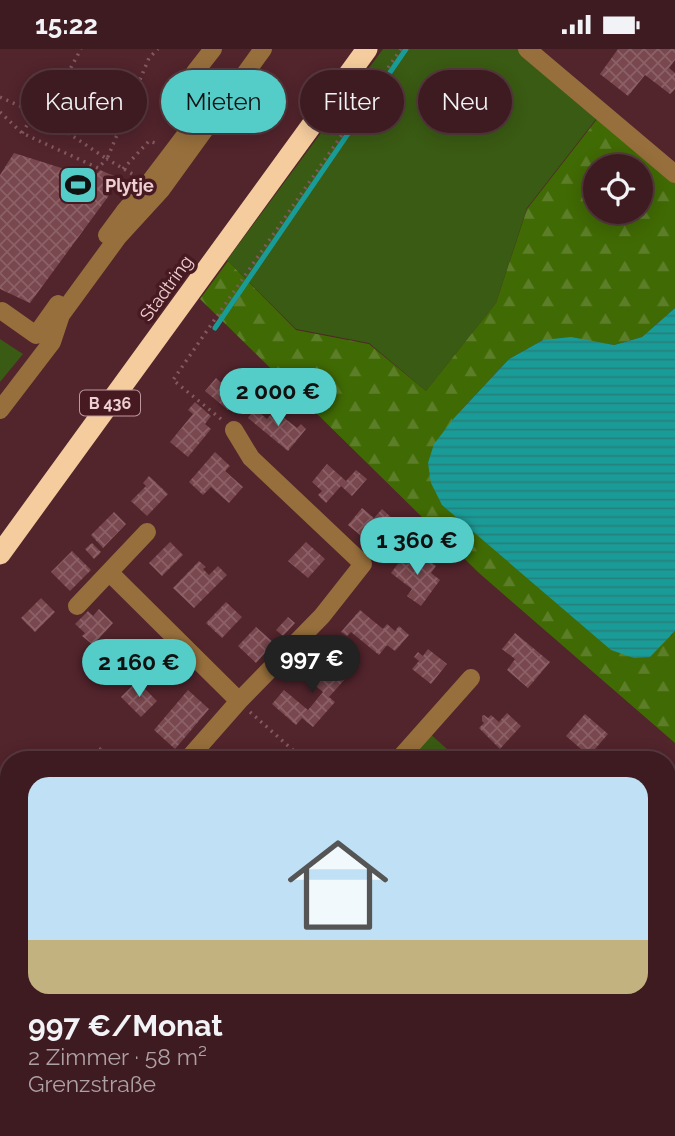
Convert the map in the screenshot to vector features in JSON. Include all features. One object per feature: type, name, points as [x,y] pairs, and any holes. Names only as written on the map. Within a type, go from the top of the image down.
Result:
[{"type":"highway","name":"Stadtring","points":[[0,554],[367,49]]},
{"type":"street","points":[[197,70],[213,49]]},
{"type":"street","points":[[248,70],[263,49]]},
{"type":"street","points":[[527,49],[675,174]]},
{"type":"street","points":[[2,311],[36,335],[124,212],[187,133]]},
{"type":"street","points":[[0,410],[52,342],[61,316],[118,236],[161,190],[203,133]]},
{"type":"street","points":[[195,751],[239,701],[322,616],[363,563],[251,458],[234,430]]},
{"type":"street","points":[[76,606],[147,532]]},
{"type":"street","points":[[109,572],[239,701]]},
{"type":"street","points":[[406,751],[471,678]]},
{"type":"path","points":[[70,70],[81,49]]},
{"type":"path","points":[[22,133],[98,168],[107,159],[149,58],[158,49]]},
{"type":"path","points":[[234,430],[173,380],[401,49]]},
{"type":"path","points":[[0,97],[21,107]]},
{"type":"path","points":[[0,112],[21,132]]},
{"type":"path","points":[[68,133],[136,176]]},
{"type":"path","points":[[123,169],[149,141],[175,149]]},
{"type":"path","points":[[239,701],[294,751]]},
{"type":"green space","points":[[383,49],[521,49],[600,114],[527,208],[496,303],[426,391],[369,343],[296,329],[227,260],[321,133],[404,133],[404,70],[367,70]]},
{"type":"green space","points":[[601,114],[648,154],[583,154],[583,224],[653,224],[653,158],[675,177],[675,308],[642,337],[614,345],[543,340],[509,359],[454,418],[671,636],[675,631],[675,743],[479,573],[200,299],[228,261],[296,330],[369,344],[426,391],[496,303],[527,209]]},
{"type":"green space","points":[[0,339],[23,354],[0,382]]},
{"type":"green space","points":[[428,732],[449,751],[410,751]]},
{"type":"water","points":[[675,308],[675,631],[650,657],[634,658],[611,650],[442,505],[431,483],[428,463],[434,444],[454,418],[509,359],[543,340],[571,337],[614,345],[642,337]]},
{"type":"building","points":[[618,49],[675,49],[675,60],[669,68],[675,73],[675,89],[670,94],[645,75],[628,96],[600,74]]},
{"type":"building","points":[[14,153],[93,178],[100,170],[121,179],[30,303],[0,289],[0,175]]},
{"type":"building","points":[[229,376],[246,389],[228,410],[205,391],[216,378],[222,384]]},
{"type":"building","points":[[195,402],[211,416],[205,424],[211,429],[188,457],[170,442],[193,414],[188,410]]},
{"type":"building","points":[[257,407],[267,419],[274,410],[297,428],[301,424],[306,429],[288,451],[248,418]]},
{"type":"building","points":[[215,452],[230,466],[225,471],[243,487],[229,503],[211,487],[203,495],[189,482]]},
{"type":"building","points":[[327,464],[346,481],[356,470],[367,479],[352,496],[341,486],[326,503],[318,495],[322,491],[312,482]]},
{"type":"building","points":[[149,476],[168,494],[147,516],[131,501],[146,486],[143,483]]},
{"type":"building","points":[[362,508],[374,518],[382,509],[394,520],[386,531],[390,535],[378,550],[348,525]]},
{"type":"building","points":[[114,512],[126,524],[103,548],[91,535]]},
{"type":"building","points":[[170,542],[183,555],[162,576],[149,563]]},
{"type":"building","points":[[306,542],[325,559],[308,578],[288,561]]},
{"type":"building","points":[[92,543],[101,552],[94,559],[85,549]]},
{"type":"building","points":[[72,551],[91,570],[70,591],[51,572]]},
{"type":"building","points":[[420,553],[436,566],[431,573],[440,580],[421,606],[407,596],[412,589],[391,573],[403,557],[412,563]]},
{"type":"building","points":[[199,561],[206,567],[203,569],[209,575],[218,566],[227,575],[194,608],[173,588]]},
{"type":"building","points":[[41,598],[55,612],[35,632],[21,618]]},
{"type":"building","points":[[226,602],[242,617],[222,638],[206,623]]},
{"type":"building","points":[[99,609],[113,623],[93,645],[82,636],[85,633],[75,624],[88,611],[93,616]]},
{"type":"building","points":[[360,610],[383,629],[387,624],[395,631],[399,626],[409,635],[395,651],[387,645],[379,655],[351,632],[347,636],[341,632]]},
{"type":"building","points":[[288,617],[295,623],[283,636],[276,630]]},
{"type":"building","points":[[256,627],[274,643],[256,663],[238,646]]},
{"type":"building","points":[[515,633],[550,662],[528,688],[507,670],[515,659],[502,649]]},
{"type":"building","points":[[128,639],[143,654],[123,675],[108,660]]},
{"type":"building","points":[[428,649],[447,664],[431,684],[412,669],[419,661],[414,657],[418,652],[423,656]]},
{"type":"building","points":[[322,658],[346,678],[329,697],[335,702],[313,727],[302,718],[296,725],[272,704],[284,690],[308,710],[323,692],[305,677]]},
{"type":"building","points":[[137,681],[157,701],[141,717],[121,697]]},
{"type":"building","points":[[188,690],[209,709],[175,749],[154,730]]},
{"type":"building","points":[[507,713],[521,726],[500,749],[479,728],[484,723],[482,716],[488,718],[491,715],[499,722]]},
{"type":"building","points":[[585,714],[608,734],[593,751],[583,751],[566,736]]},
{"type":"waterway","points":[[215,328],[406,49]]},
{"type":"place","name":"Plytje","points":[[78,185]]}]
